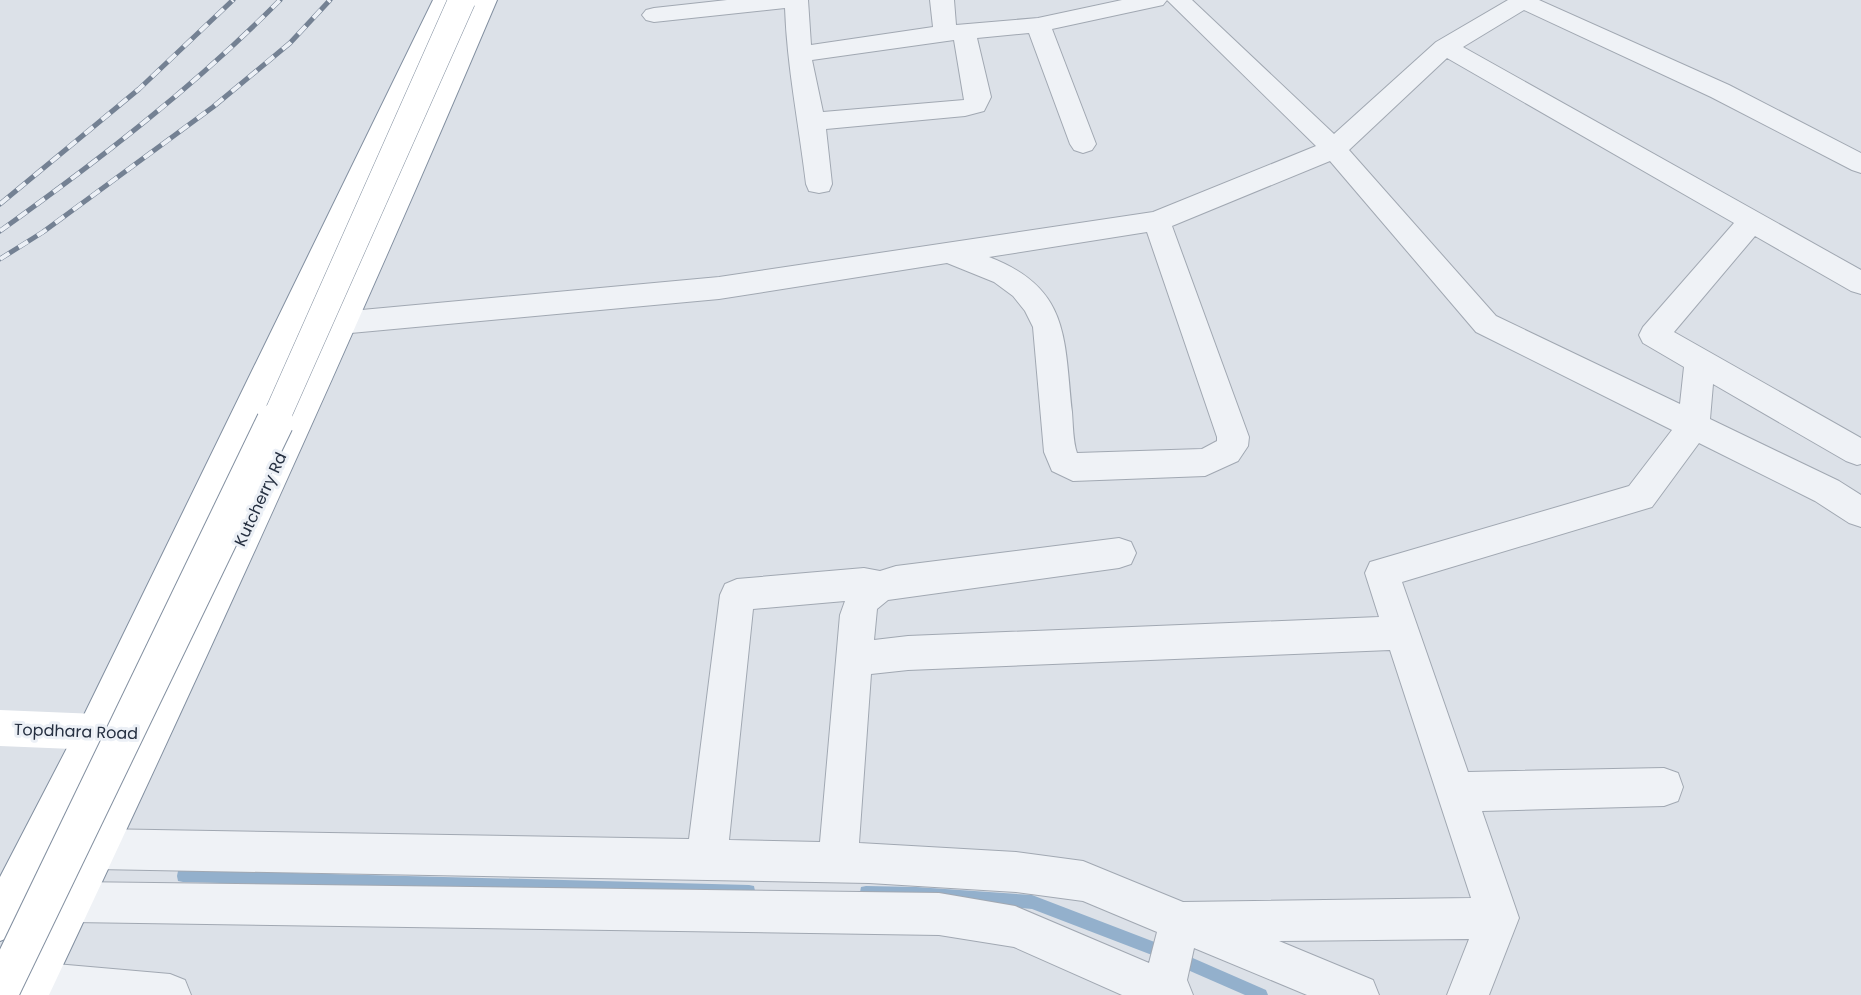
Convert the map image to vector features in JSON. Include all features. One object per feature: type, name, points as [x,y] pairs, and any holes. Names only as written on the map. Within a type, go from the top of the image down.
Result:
[{"type":"main road","points":[[0,920],[95,732],[445,0]]},
{"type":"main road","points":[[20,990],[284,405],[462,0]]},
{"type":"main road","name":"Kutcherry Rd","points":[[20,990],[73,902],[153,734],[406,183],[485,0]]},
{"type":"main road","name":"Topdhara Road","points":[[0,728],[153,734]]},
{"type":"street","points":[[654,15],[794,0],[799,54],[812,122],[819,184]]},
{"type":"street","points":[[812,122],[964,108],[975,105],[978,98],[942,0]]},
{"type":"street","points":[[799,54],[954,32],[1038,26],[1155,0]]},
{"type":"street","points":[[1179,0],[1334,149],[1486,324],[1827,491],[1861,513]]},
{"type":"street","points":[[340,323],[719,288],[1157,221],[1334,149],[1445,47],[1506,12],[1522,0],[1720,91],[1861,164]]},
{"type":"street","points":[[1038,26],[1083,144]]},
{"type":"street","points":[[1445,47],[1861,283]]},
{"type":"street","points":[[949,253],[1004,274],[1023,288],[1036,304],[1048,327],[1060,452],[1063,462],[1073,467],[1205,462],[1227,452],[1232,446],[1233,437],[1157,221]]},
{"type":"street","points":[[1752,221],[1654,335],[1859,449],[1827,491]]},
{"type":"street","points":[[1468,995],[1498,918],[1382,573],[1640,497],[1693,426],[1700,362]]},
{"type":"street","points":[[707,859],[737,595],[864,584],[878,586],[1119,553]]},
{"type":"street","points":[[838,862],[860,603],[866,593],[878,586]]},
{"type":"street","points":[[855,659],[908,652],[1402,633]]},
{"type":"street","points":[[1457,792],[1664,787]]},
{"type":"street","points":[[97,849],[838,862],[1016,872],[1083,881],[1180,931],[1358,995]]},
{"type":"street","points":[[73,902],[939,914],[1015,927],[1166,991],[1180,931]]},
{"type":"street","points":[[1180,931],[1498,918]]},
{"type":"street","points":[[20,990],[171,995]]},
{"type":"waterway","points":[[183,876],[749,891]]},
{"type":"waterway","points":[[866,892],[916,893],[1032,902],[1165,953]]},
{"type":"waterway","points":[[1179,959],[1261,995]]},
{"type":"railway","points":[[0,204],[139,89],[233,0]]},
{"type":"railway","points":[[0,231],[145,122],[214,63],[280,0]]},
{"type":"railway","points":[[0,259],[43,232],[213,107],[290,43],[330,0]]}]
